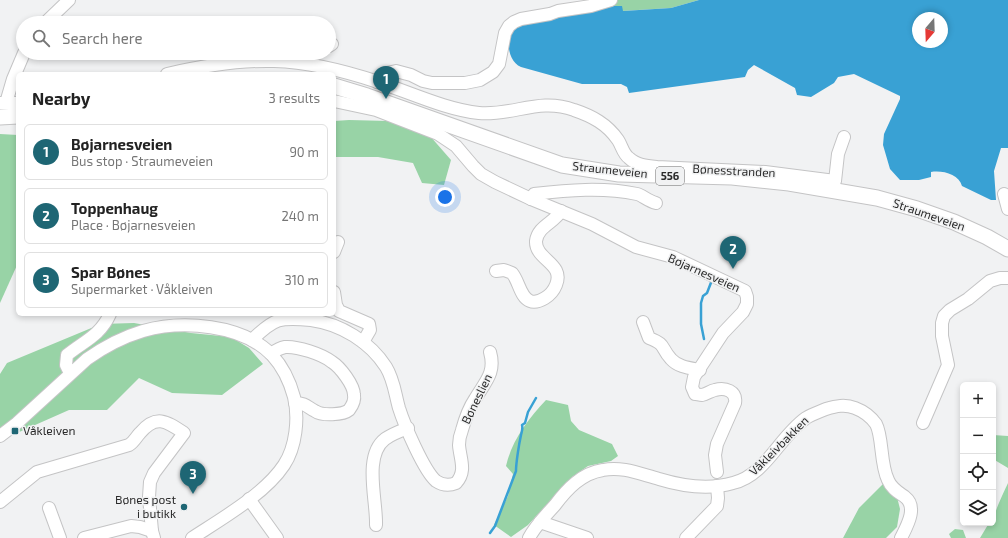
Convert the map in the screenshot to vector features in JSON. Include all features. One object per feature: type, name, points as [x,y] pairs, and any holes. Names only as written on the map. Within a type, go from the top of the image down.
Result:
[{"type":"main road","name":"Straumeveien","points":[[336,87],[562,164],[619,174],[732,177],[789,183],[877,198],[917,209],[954,222],[987,237],[1008,249]]},
{"type":"main road","points":[[0,117],[16,116]]},
{"type":"street","points":[[52,16],[69,0]]},
{"type":"street","points":[[377,82],[386,73],[396,71],[432,83],[466,83],[480,80],[493,72],[499,64],[505,33],[509,26],[514,22],[521,19],[591,6],[612,0]]},
{"type":"street","points":[[8,103],[13,79],[21,60]]},
{"type":"street","name":"Bønesstranden","points":[[176,72],[198,67],[240,62],[278,60]]},
{"type":"street","name":"Bønesstranden","points":[[296,60],[342,71],[444,104],[480,113],[502,112],[552,104],[566,107],[591,116],[601,122],[617,138],[629,158],[635,163],[651,167],[764,172],[835,181],[838,154],[844,137]]},
{"type":"street","name":"Bøjarnesveien","points":[[336,101],[376,110],[438,134],[456,146],[481,174],[532,199],[592,224],[636,247],[673,257],[746,291],[747,304],[743,312],[723,333],[694,377],[693,383],[693,391],[696,394],[704,394],[715,389],[722,389],[734,393],[736,398],[717,444],[715,455],[717,472]]},
{"type":"street","points":[[532,199],[534,194],[592,189],[639,195],[648,201],[656,203]]},
{"type":"street","points":[[1004,194],[1008,209]]},
{"type":"street","points":[[496,271],[504,270],[512,273],[523,295],[529,300],[538,302],[548,296],[556,286],[558,276],[555,267],[538,251],[536,239],[540,230],[555,219],[560,211]]},
{"type":"street","points":[[923,422],[948,365],[942,336],[942,323],[944,316],[990,281],[1000,278],[1008,278]]},
{"type":"street","points":[[336,304],[339,311],[368,324],[370,330],[363,342]]},
{"type":"street","points":[[70,373],[66,365],[67,355],[94,336],[105,324],[109,316]]},
{"type":"street","name":"Bøneslien","points":[[252,340],[269,324],[279,319],[285,319],[314,321],[346,332],[363,342],[375,353],[389,372],[396,391],[400,409],[419,456],[435,480],[443,484],[456,483],[460,477],[463,468],[459,443],[461,434],[470,407],[486,383],[491,372],[492,361],[490,352]]},
{"type":"street","points":[[643,322],[649,338],[662,344],[667,354],[674,362],[684,367],[700,370]]},
{"type":"street","points":[[0,436],[17,423],[86,359],[111,344],[132,335],[158,328],[205,326],[239,334],[252,340],[271,354],[286,374],[296,403],[296,427],[288,458],[273,477],[249,499],[192,538]]},
{"type":"street","points":[[271,354],[278,349],[289,347],[324,357],[332,362],[345,375],[354,396],[349,410],[342,414],[316,412],[309,406],[296,403]]},
{"type":"street","name":"Våkleivbakken","points":[[529,538],[540,522],[573,484],[591,474],[603,470],[622,469],[692,486],[717,486],[741,481],[754,474],[764,464],[779,444],[807,417],[837,406],[849,406],[868,415],[877,426],[886,478],[893,488],[906,498],[911,506],[910,518],[901,538]]},
{"type":"street","points":[[0,502],[38,472],[129,445],[151,422],[166,423],[184,433],[155,472],[150,482],[149,497],[153,535]]},
{"type":"street","points":[[376,525],[373,471],[376,452],[379,445],[386,438],[408,428]]},
{"type":"street","points":[[686,538],[717,506],[717,486]]},
{"type":"street","points":[[249,499],[277,538]]},
{"type":"street","points":[[49,508],[60,538]]},
{"type":"street","points":[[540,522],[587,538]]},
{"type":"street","points":[[84,538],[131,526],[140,527],[153,535]]},
{"type":"green space","points":[[598,0],[699,0],[671,8],[622,11],[622,6],[612,6]]},
{"type":"green space","points":[[336,121],[389,121],[430,136],[451,160],[444,185],[422,183],[413,163],[378,157],[336,157]]},
{"type":"green space","points":[[0,134],[16,135],[16,267],[0,303]]},
{"type":"green space","points":[[134,323],[191,333],[231,337],[249,348],[263,364],[222,395],[172,393],[139,378],[107,410],[69,410],[17,433],[0,435],[0,374],[7,363],[101,324]]},
{"type":"green space","points":[[546,400],[568,405],[571,421],[579,430],[612,444],[618,456],[611,461],[588,466],[572,477],[528,525],[511,537],[494,525],[508,496],[513,474],[506,466],[512,447],[522,430]]},
{"type":"green space","points":[[996,435],[1008,436],[1008,468],[996,461]]},
{"type":"green space","points":[[884,483],[897,497],[900,509],[897,527],[886,538],[843,538],[859,508]]},
{"type":"green space","points":[[1008,483],[1008,538],[980,538],[987,526],[996,526],[997,509]]},
{"type":"green space","points":[[955,529],[963,530],[966,538],[951,538],[949,534]]},
{"type":"water","points":[[699,0],[1008,0],[1008,148],[1001,148],[994,171],[996,200],[991,200],[962,186],[957,178],[945,172],[931,172],[931,177],[919,180],[900,180],[890,169],[883,145],[884,134],[900,96],[854,74],[838,77],[834,83],[811,97],[797,95],[795,88],[754,65],[748,70],[745,77],[629,93],[627,87],[621,84],[582,84],[521,67],[513,60],[509,50],[509,38],[517,24],[609,6],[622,6],[623,11],[671,8]]},
{"type":"waterway","points":[[704,339],[701,324],[701,303],[703,296],[707,293],[712,280]]},
{"type":"waterway","points":[[490,533],[495,526],[516,471],[522,425],[525,423],[528,412],[536,398]]},
{"type":"place","name":"Bøjarnesveien","points":[[386,99]]},
{"type":"place","name":"Toppenhaug","points":[[733,269]]},
{"type":"place","name":"Våkleiven","points":[[15,431]]},
{"type":"place","name":"Spar Bønes","points":[[193,494]]},
{"type":"place","name":"Bønes post i butikk","points":[[184,507]]}]
